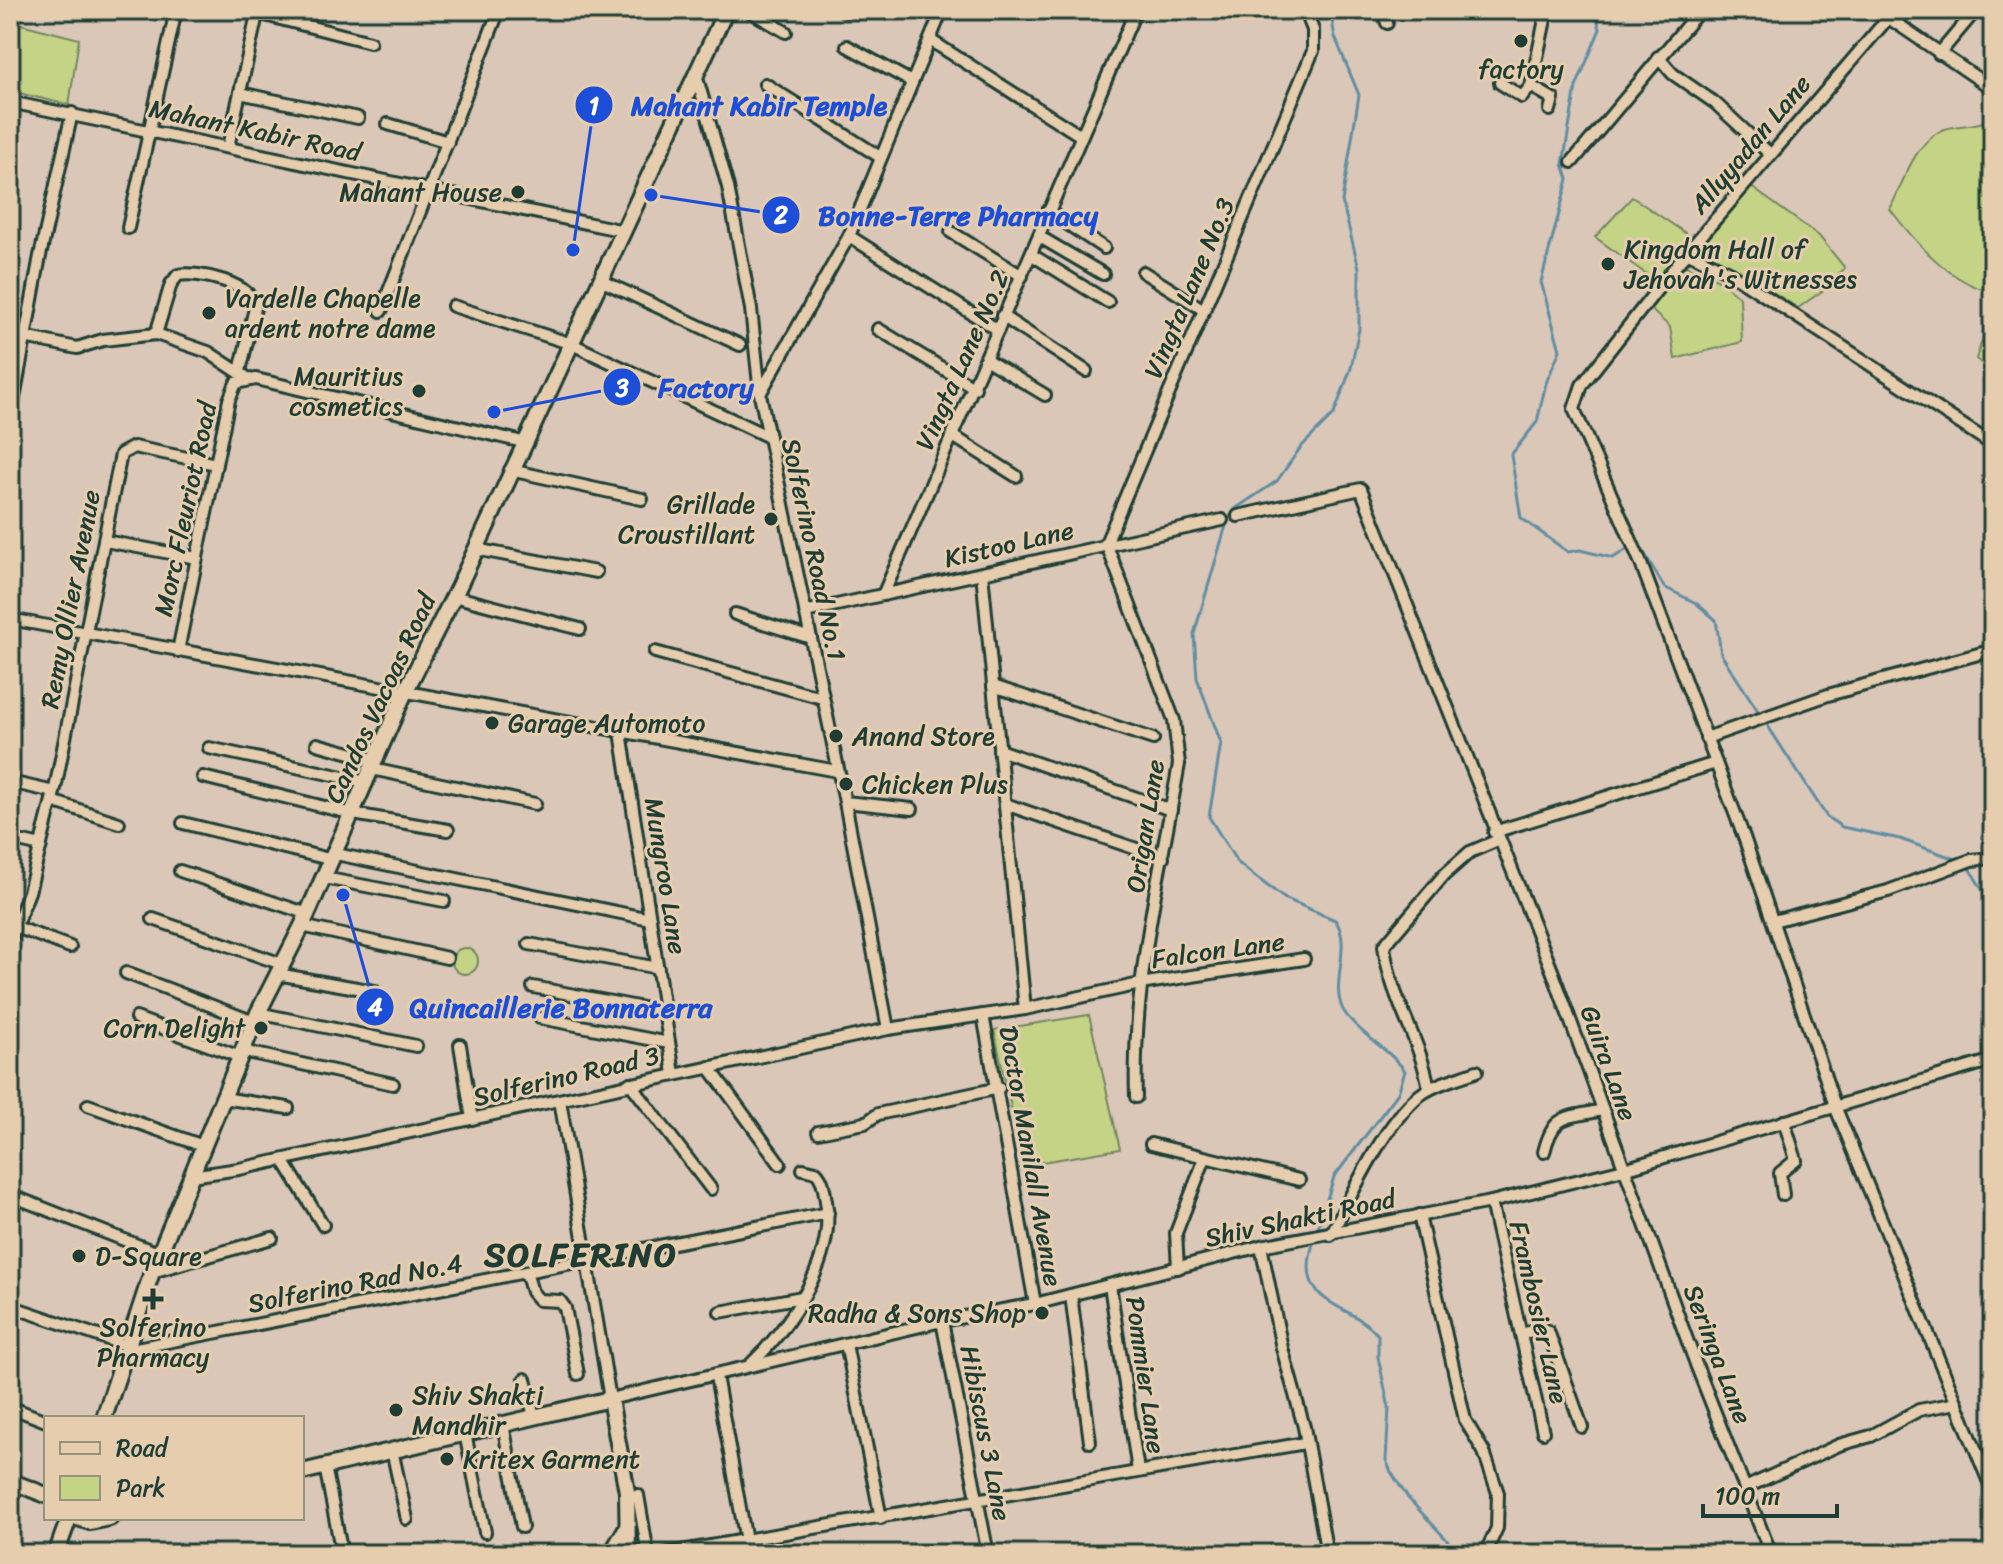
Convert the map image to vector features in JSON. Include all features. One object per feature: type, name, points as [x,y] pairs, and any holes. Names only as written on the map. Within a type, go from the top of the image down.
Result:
[{"type":"main road","name":"Candos Vacoas Road","points":[[105,1416],[152,1272],[256,1018],[305,920],[405,692],[572,344],[726,10]]},
{"type":"main road","points":[[304,1471],[610,1399],[627,1492],[628,1554]]},
{"type":"main road","points":[[10,1481],[44,1494]]},
{"type":"main road","points":[[56,1554],[68,1520]]},
{"type":"main road","points":[[611,1554],[627,1527]]},
{"type":"street","points":[[128,228],[152,131],[176,10]]},
{"type":"street","points":[[381,311],[499,10]]},
{"type":"street","points":[[748,10],[786,32]]},
{"type":"street","points":[[760,394],[849,236],[942,10]]},
{"type":"street","name":"Vingta Lane No.2","points":[[883,595],[1136,10]]},
{"type":"street","name":"Vingta Lane No.3","points":[[1106,543],[1313,51],[1313,30],[1305,10]]},
{"type":"street","points":[[1382,10],[1387,23]]},
{"type":"street","points":[[1500,83],[1522,97],[1531,86],[1547,10]]},
{"type":"street","points":[[1572,162],[1700,10]]},
{"type":"street","points":[[1877,10],[1892,14],[1939,54],[1993,89]]},
{"type":"street","points":[[1939,54],[1976,10]]},
{"type":"street","points":[[228,147],[258,11],[370,42]]},
{"type":"street","name":"Allyyadan Lane","points":[[1706,738],[1640,561],[1574,409],[1582,385],[1686,252],[1892,14]]},
{"type":"street","points":[[930,40],[1081,136]]},
{"type":"street","points":[[847,46],[912,82]]},
{"type":"street","points":[[1658,57],[1673,74],[1715,103],[1770,154]]},
{"type":"street","name":"Solferino Road No.1","points":[[697,78],[728,187],[751,309],[760,394],[845,802],[888,1029]]},
{"type":"street","points":[[765,84],[880,157]]},
{"type":"street","points":[[1531,86],[1553,99],[1550,110]]},
{"type":"street","points":[[240,93],[358,118]]},
{"type":"street","name":"Mahant Kabir Road","points":[[10,102],[624,231]]},
{"type":"street","points":[[10,420],[24,337],[72,113]]},
{"type":"street","points":[[388,124],[448,142]]},
{"type":"street","points":[[1048,211],[1104,248]]},
{"type":"street","points":[[951,232],[1022,276]]},
{"type":"street","points":[[849,236],[998,330]]},
{"type":"street","points":[[1040,237],[1103,274]]},
{"type":"street","points":[[1686,252],[1727,271],[1993,445]]},
{"type":"street","points":[[1032,255],[1108,302]]},
{"type":"street","points":[[1143,272],[1204,310]]},
{"type":"street","points":[[10,334],[77,348],[103,340],[156,334],[189,343],[244,375],[254,301],[244,289],[190,274],[178,275],[171,284],[156,334]]},
{"type":"street","points":[[600,280],[740,345]]},
{"type":"street","points":[[453,306],[572,344],[769,437]]},
{"type":"street","points":[[1002,316],[1086,371]]},
{"type":"street","points":[[878,329],[975,388]]},
{"type":"street","points":[[987,360],[1045,395]]},
{"type":"street","name":"Morc Fleuriot Road","points":[[178,651],[231,390],[244,375],[523,442]]},
{"type":"street","points":[[953,436],[1016,476]]},
{"type":"street","name":"Remy Ollier Avenue","points":[[10,941],[41,846],[53,796],[105,541],[118,460],[125,450],[134,447],[216,464]]},
{"type":"street","points":[[510,470],[642,499]]},
{"type":"street","name":"Guira Lane","points":[[1238,516],[1361,489],[1496,836],[1553,973],[1624,1169]]},
{"type":"street","name":"Kistoo Lane","points":[[805,612],[1106,543],[1222,520]]},
{"type":"street","points":[[105,541],[197,558]]},
{"type":"street","name":"Origan Lane","points":[[1106,543],[1174,720],[1179,764],[1140,984],[1134,1043],[1136,1097]]},
{"type":"street","points":[[475,549],[596,572]]},
{"type":"street","points":[[982,573],[1025,1009]]},
{"type":"street","points":[[453,596],[580,629]]},
{"type":"street","points":[[735,614],[811,638]]},
{"type":"street","points":[[10,619],[837,771]]},
{"type":"street","points":[[1993,650],[1828,695],[1706,738],[1773,921],[1835,1106],[1993,1492]]},
{"type":"street","points":[[655,652],[822,698]]},
{"type":"street","points":[[993,686],[1153,739]]},
{"type":"street","name":"Mungroo Lane","points":[[621,732],[674,1074]]},
{"type":"street","points":[[317,744],[371,770]]},
{"type":"street","points":[[209,748],[371,770],[535,804]]},
{"type":"street","points":[[999,750],[1171,810]]},
{"type":"street","points":[[1429,1089],[1423,1056],[1398,1006],[1384,946],[1444,875],[1470,852],[1496,836],[1716,763]]},
{"type":"street","points":[[203,777],[353,814],[448,830]]},
{"type":"street","points":[[10,782],[119,823]]},
{"type":"street","points":[[845,802],[912,809]]},
{"type":"street","points":[[1005,804],[1163,858]]},
{"type":"street","points":[[183,823],[334,857],[650,919]]},
{"type":"street","points":[[10,839],[41,846]]},
{"type":"street","points":[[1773,921],[1888,891],[1971,860],[1993,858]]},
{"type":"street","points":[[180,871],[305,920],[447,958]]},
{"type":"street","points":[[324,878],[444,901]]},
{"type":"street","points":[[153,919],[279,969],[374,991]]},
{"type":"street","points":[[16,927],[70,947]]},
{"type":"street","points":[[529,944],[658,968]]},
{"type":"street","name":"Falcon Lane","points":[[1140,984],[1304,959]]},
{"type":"street","points":[[126,973],[256,1018],[416,1046]]},
{"type":"street","name":"Solferino Road 3","points":[[191,1176],[283,1160],[888,1029],[1025,1009],[1140,984]]},
{"type":"street","points":[[533,987],[664,1012]]},
{"type":"street","name":"Doctor Manilall Avenue","points":[[983,1015],[999,1088],[1035,1304]]},
{"type":"street","points":[[136,1018],[241,1054],[393,1084]]},
{"type":"street","points":[[540,1018],[669,1043]]},
{"type":"street","points":[[460,1045],[472,1119]]},
{"type":"street","name":"Shiv Shakti Road","points":[[610,1399],[942,1321],[1035,1304],[1261,1246],[1491,1202],[1624,1169],[1993,1060]]},
{"type":"street","points":[[709,1067],[780,1164]]},
{"type":"street","points":[[1326,1236],[1369,1162],[1408,1106],[1429,1089],[1477,1071]]},
{"type":"street","points":[[630,1083],[711,1189]]},
{"type":"street","points":[[818,1132],[865,1123],[878,1114],[999,1088]]},
{"type":"street","points":[[223,1098],[288,1108]]},
{"type":"street","points":[[560,1100],[610,1399]]},
{"type":"street","points":[[88,1105],[203,1146]]},
{"type":"street","points":[[1544,1152],[1557,1121],[1602,1110]]},
{"type":"street","points":[[1783,1195],[1780,1173],[1796,1160],[1784,1121]]},
{"type":"street","points":[[1151,1144],[1299,1180]]},
{"type":"street","points":[[1178,1268],[1176,1233],[1205,1158]]},
{"type":"street","points":[[283,1160],[323,1225]]},
{"type":"street","points":[[748,1367],[785,1328],[802,1297],[828,1233],[828,1213],[820,1176],[803,1169]]},
{"type":"street","name":"Seringa Lane","points":[[1624,1169],[1771,1554]]},
{"type":"street","points":[[10,1195],[160,1254]]},
{"type":"street","name":"Frambosier Lane","points":[[1491,1202],[1543,1432]]},
{"type":"street","name":"Solferino Rad No.4","points":[[127,1348],[828,1213]]},
{"type":"street","points":[[1419,1215],[1465,1420],[1484,1452],[1498,1493],[1497,1528],[1485,1554]]},
{"type":"street","points":[[152,1272],[272,1238]]},
{"type":"street","points":[[1261,1246],[1327,1554]]},
{"type":"street","points":[[526,1272],[532,1292],[539,1300],[560,1301],[565,1308],[578,1374]]},
{"type":"street","name":"Pommier Lane","points":[[1110,1285],[1138,1471]]},
{"type":"street","points":[[1071,1295],[1090,1442]]},
{"type":"street","points":[[720,1312],[802,1297]]},
{"type":"street","points":[[10,1306],[127,1348]]},
{"type":"street","name":"Hibiscus 3 Lane","points":[[942,1321],[988,1554]]},
{"type":"street","points":[[1522,1334],[1541,1328],[1548,1331],[1582,1427]]},
{"type":"street","points":[[846,1344],[881,1518]]},
{"type":"street","points":[[716,1376],[746,1541]]},
{"type":"street","points":[[525,1379],[534,1417]]},
{"type":"street","points":[[1745,1488],[1839,1445],[1871,1436],[1919,1410],[1957,1403]]},
{"type":"street","points":[[10,1407],[44,1420]]},
{"type":"street","points":[[503,1424],[522,1527]]},
{"type":"street","points":[[465,1433],[485,1532]]},
{"type":"street","points":[[664,1554],[1305,1443]]},
{"type":"street","points":[[392,1450],[407,1519]]},
{"type":"street","points":[[325,1466],[342,1554]]},
{"type":"street","points":[[638,1495],[648,1554]]},
{"type":"green space","points":[[13,22],[79,39],[69,105],[10,91]]},
{"type":"green space","points":[[1993,117],[1993,292],[1963,280],[1935,260],[1890,209],[1916,155],[1931,138],[1940,131]]},
{"type":"green space","points":[[1750,186],[1819,236],[1845,268],[1825,289],[1798,308],[1700,248]]},
{"type":"green space","points":[[1632,197],[1694,239],[1657,282],[1595,237]]},
{"type":"green space","points":[[1684,265],[1719,280],[1740,298],[1742,342],[1675,359],[1670,327],[1647,306]]},
{"type":"green space","points":[[1993,324],[1993,373],[1976,359],[1984,334]]},
{"type":"green space","points":[[465,948],[475,951],[478,961],[475,971],[465,974],[455,971],[452,961],[455,951]]},
{"type":"green space","points":[[1089,1015],[1120,1149],[1024,1165],[994,1030]]},
{"type":"waterway","points":[[1317,1231],[1334,1177],[1398,1093],[1405,1071],[1359,1029],[1340,1003],[1342,941],[1335,920],[1284,898],[1237,862],[1209,817],[1221,743],[1197,678],[1194,634],[1227,522],[1235,509],[1277,481],[1301,447],[1334,414],[1351,368],[1359,329],[1359,268],[1342,201],[1359,95],[1335,37],[1330,10]]},
{"type":"waterway","points":[[1594,10],[1600,29],[1576,87],[1563,164],[1568,179],[1541,282],[1560,350],[1546,383],[1537,422],[1511,455],[1521,518],[1568,552],[1580,550],[1613,558],[1629,548]]},
{"type":"waterway","points":[[1637,549],[1642,549],[1664,587],[1696,603],[1716,620],[1721,654],[1827,817],[1842,827],[1900,839],[1958,860]]},
{"type":"waterway","points":[[1968,866],[1983,891],[1993,890]]},
{"type":"waterway","points":[[1315,1238],[1309,1261],[1310,1277],[1316,1290],[1378,1335],[1378,1357],[1389,1408],[1386,1460],[1391,1472],[1408,1498],[1460,1554]]},
{"type":"waterway","points":[[1989,1494],[1993,1503]]},
{"type":"place","name":"factory","points":[[1521,41]]},
{"type":"place","name":"Mahant House","points":[[518,192]]},
{"type":"place","name":"Bonne-Terre Pharmacy","points":[[651,195]]},
{"type":"place","name":"Mahant Kabir Temple","points":[[573,250]]},
{"type":"place","name":"Kingdom Hall of Jehovah's Witnesses","points":[[1608,264]]},
{"type":"place","name":"Vardelle Chapelle ardent notre dame","points":[[209,313]]},
{"type":"place","name":"Mauritius cosmetics","points":[[419,391]]},
{"type":"place","name":"Factory","points":[[494,412]]},
{"type":"place","name":"Grillade Croustillant","points":[[771,519]]},
{"type":"place","name":"Garage Automoto","points":[[492,723]]},
{"type":"place","name":"Anand Store","points":[[836,736]]},
{"type":"place","name":"Chicken Plus","points":[[846,784]]},
{"type":"place","name":"Quincaillerie Bonnaterra","points":[[343,895]]},
{"type":"place","name":"Corn Delight","points":[[261,1028]]},
{"type":"place","name":"D-Square","points":[[79,1256]]},
{"type":"place","name":"Solferino Pharmacy","points":[[153,1299]]},
{"type":"place","name":"Radha & Sons Shop","points":[[1042,1313]]},
{"type":"place","name":"Shiv Shakti Mandhir","points":[[396,1410]]},
{"type":"place","name":"Kritex Garment","points":[[447,1459]]},
{"type":"district","name":"SOLFERINO","points":[[581,1255]]}]
